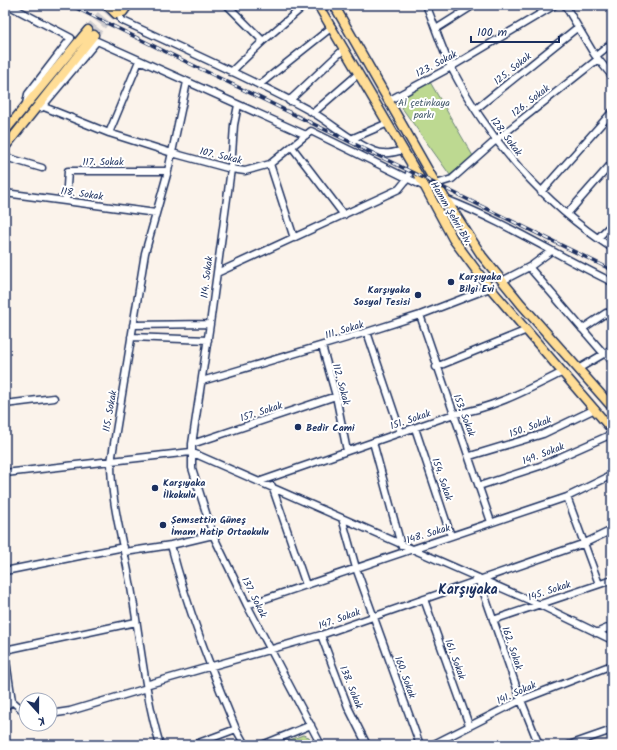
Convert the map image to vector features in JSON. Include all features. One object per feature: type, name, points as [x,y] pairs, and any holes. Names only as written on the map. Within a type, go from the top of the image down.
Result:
[{"type":"main road","points":[[107,5],[116,14],[119,8],[123,12],[128,5]]},
{"type":"main road","name":"Hamm Şehri Blv.","points":[[318,5],[388,123],[453,239],[490,288],[612,430]]},
{"type":"main road","name":"Hamm Şehri Blv.","points":[[334,5],[436,184],[482,256],[612,407]]},
{"type":"main road","points":[[5,131],[91,32],[34,111],[5,147]]},
{"type":"street","points":[[8,5],[71,38],[28,94],[26,107]]},
{"type":"street","points":[[227,5],[263,41]]},
{"type":"street","points":[[231,72],[263,41],[305,5]]},
{"type":"street","name":"128. Sokak","points":[[426,5],[451,67],[496,140],[541,192],[612,248]]},
{"type":"street","points":[[436,29],[474,5]]},
{"type":"street","name":"123. Sokak","points":[[388,101],[451,67],[556,5]]},
{"type":"street","points":[[566,5],[597,57],[612,76]]},
{"type":"street","points":[[119,8],[121,20],[258,85],[313,113],[351,139],[374,151],[388,154],[403,150]]},
{"type":"street","points":[[258,85],[332,27]]},
{"type":"street","name":"125. Sokak","points":[[476,108],[578,27]]},
{"type":"street","points":[[34,111],[44,107],[97,41],[306,136],[311,131],[424,187]]},
{"type":"street","name":"126. Sokak","points":[[436,184],[452,179],[496,140],[612,43]]},
{"type":"street","points":[[289,101],[344,50]]},
{"type":"street","points":[[108,133],[139,60]]},
{"type":"street","points":[[313,113],[358,74]]},
{"type":"street","name":"115. Sokak","points":[[160,745],[147,686],[111,480],[111,462],[145,253],[168,171],[186,82]]},
{"type":"street","name":"114. Sokak","points":[[191,452],[208,340],[231,169],[234,125],[238,105]]},
{"type":"street","name":"107. Sokak","points":[[44,107],[108,133],[172,153],[231,169],[245,171],[270,164],[306,136]]},
{"type":"street","points":[[541,192],[612,112]]},
{"type":"street","points":[[351,139],[388,123]]},
{"type":"street","points":[[292,148],[344,215]]},
{"type":"street","points":[[5,157],[42,168]]},
{"type":"street","points":[[567,214],[612,163]]},
{"type":"street","points":[[270,164],[294,238]]},
{"type":"street","points":[[217,273],[399,189],[408,178],[411,164]]},
{"type":"street","name":"117. Sokak","points":[[66,201],[68,171],[168,171]]},
{"type":"street","name":"118. Sokak","points":[[5,193],[156,213]]},
{"type":"street","points":[[445,198],[478,211],[550,252],[612,282]]},
{"type":"street","points":[[598,238],[612,224]]},
{"type":"street","points":[[502,281],[529,267],[550,252]]},
{"type":"street","points":[[529,267],[604,354],[612,361]]},
{"type":"street","name":"111. Sokak","points":[[202,381],[322,346],[420,315],[490,288]]},
{"type":"street","points":[[582,329],[606,313],[612,319]]},
{"type":"street","name":"153. Sokak","points":[[420,315],[436,367],[470,456],[491,522]]},
{"type":"street","points":[[133,325],[210,324]]},
{"type":"street","points":[[436,367],[527,330]]},
{"type":"street","points":[[367,332],[401,432]]},
{"type":"street","points":[[131,337],[208,340]]},
{"type":"street","name":"112. Sokak","points":[[322,346],[336,396],[347,451]]},
{"type":"street","points":[[578,368],[612,349]]},
{"type":"street","name":"151. Sokak","points":[[261,481],[454,414],[474,412],[563,372]]},
{"type":"street","name":"157. Sokak","points":[[192,444],[336,396]]},
{"type":"street","points":[[5,404],[54,398]]},
{"type":"street","name":"150. Sokak","points":[[470,456],[543,434],[595,409]]},
{"type":"street","name":"154. Sokak","points":[[415,428],[452,536]]},
{"type":"street","name":"149. Sokak","points":[[479,486],[540,466],[612,434]]},
{"type":"street","points":[[373,442],[401,545]]},
{"type":"street","points":[[5,474],[191,452],[261,481],[410,549],[538,604],[612,640]]},
{"type":"street","name":"137. Sokak","points":[[191,452],[192,468],[214,535],[247,605],[321,745]]},
{"type":"street","name":"148. Sokak","points":[[247,605],[567,497],[612,475]]},
{"type":"street","points":[[272,486],[306,585]]},
{"type":"street","points":[[567,497],[599,584]]},
{"type":"street","name":"160. Sokak","points":[[342,518],[356,568],[420,745]]},
{"type":"street","name":"147. Sokak","points":[[58,713],[70,711],[144,689],[149,684],[272,651],[321,636],[584,543],[612,530]]},
{"type":"street","points":[[5,571],[124,549],[171,544],[214,535]]},
{"type":"street","points":[[171,544],[178,574],[211,668],[236,729],[245,745]]},
{"type":"street","name":"162. Sokak","points":[[479,579],[521,700],[539,745]]},
{"type":"street","name":"145. Sokak","points":[[493,620],[612,580]]},
{"type":"street","name":"161. Sokak","points":[[424,599],[469,725]]},
{"type":"street","points":[[5,650],[136,622]]},
{"type":"street","points":[[596,633],[612,626]]},
{"type":"street","name":"138. Sokak","points":[[321,636],[348,707],[367,745]]},
{"type":"street","points":[[5,654],[8,693],[12,701],[18,706]]},
{"type":"street","name":"141. Sokak","points":[[432,745],[521,700],[612,665]]},
{"type":"street","points":[[5,707],[12,701]]},
{"type":"street","points":[[262,745],[311,725]]},
{"type":"street","points":[[194,745],[236,729]]},
{"type":"street","points":[[569,745],[612,730]]},
{"type":"green space","name":"Al çetinkaya parkı","points":[[430,82],[473,156],[450,175],[397,101]]},
{"type":"green space","points":[[303,735],[309,737],[313,745],[277,745]]},
{"type":"tunnel","points":[[88,30],[109,5]]},
{"type":"tunnel","points":[[94,35],[118,7]]},
{"type":"railway","points":[[70,5],[612,270]]},
{"type":"place","name":"Karşıyaka Bilgi Evi","points":[[451,282]]},
{"type":"place","name":"Karşıyaka Sosyal Tesisi","points":[[418,295]]},
{"type":"place","name":"Bedir Cami","points":[[298,427]]},
{"type":"place","name":"Karşıyaka İlkokulu","points":[[155,488]]},
{"type":"place","name":"Şemsettin Güneş İmam Hatip Ortaokulu","points":[[163,525]]},
{"type":"district","name":"Karşıyaka","points":[[468,589]]}]
